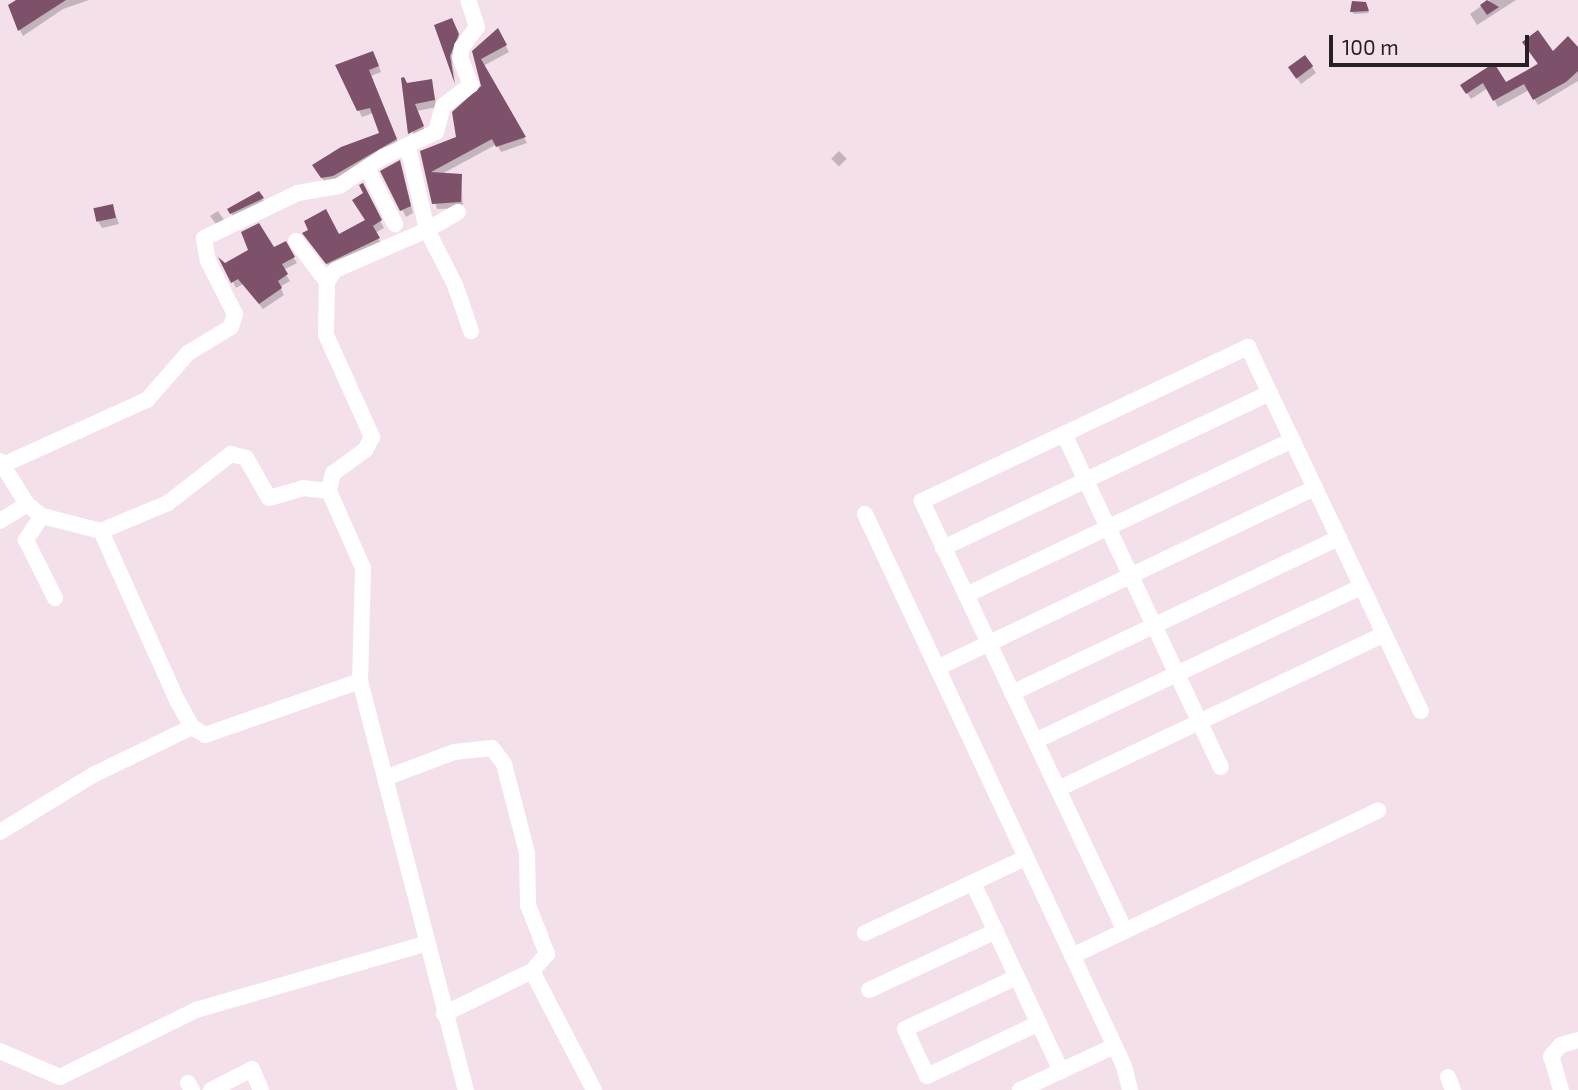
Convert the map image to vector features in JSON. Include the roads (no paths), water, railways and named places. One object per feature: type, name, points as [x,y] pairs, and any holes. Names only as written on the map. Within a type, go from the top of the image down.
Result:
[{"type":"street","points":[[329,491],[303,488],[269,498],[246,458],[231,454],[168,503],[101,531],[42,516],[27,504],[2,462],[147,400],[188,353],[231,327],[235,314],[212,270],[205,238],[298,193],[339,186],[436,132],[443,106],[471,85],[460,58],[462,47],[477,27],[468,0]]},
{"type":"street","points":[[408,147],[427,230],[456,285],[471,331]]},
{"type":"street","points":[[368,168],[395,224]]},
{"type":"street","points":[[458,212],[427,230],[335,270],[327,282],[326,335],[372,437],[365,450],[333,474],[329,491],[363,568],[360,681],[444,1014],[466,1090]]},
{"type":"street","points":[[296,241],[327,282]]},
{"type":"street","points":[[1125,931],[922,501],[1248,347],[1420,711]]},
{"type":"street","points":[[943,548],[1270,393]]},
{"type":"street","points":[[1063,434],[1221,768]]},
{"type":"street","points":[[966,595],[1293,440]]},
{"type":"street","points":[[937,668],[1315,488]]},
{"type":"street","points":[[0,521],[27,504]]},
{"type":"street","points":[[865,513],[1114,1046],[1130,1090]]},
{"type":"street","points":[[42,516],[26,540],[55,598]]},
{"type":"street","points":[[101,531],[192,727],[213,735],[360,681]]},
{"type":"street","points":[[1012,693],[1339,538]]},
{"type":"street","points":[[1035,741],[1362,587]]},
{"type":"street","points":[[1058,789],[1384,634]]},
{"type":"street","points":[[0,832],[93,775],[192,727]]},
{"type":"street","points":[[385,778],[454,752],[492,748],[500,754],[527,853],[528,905],[546,945],[547,954],[532,971],[444,1014]]},
{"type":"street","points":[[1072,956],[1378,811]]},
{"type":"street","points":[[865,933],[1026,858]]},
{"type":"street","points":[[973,883],[1061,1071]]},
{"type":"street","points":[[869,990],[996,931]]},
{"type":"street","points":[[0,1051],[64,1084],[196,1010],[428,943]]},
{"type":"street","points":[[532,971],[594,1090]]},
{"type":"street","points":[[1017,977],[905,1029],[927,1076],[1039,1023]]},
{"type":"street","points":[[1561,1090],[1551,1056],[1561,1045],[1578,1040]]},
{"type":"street","points":[[1020,1090],[1114,1046]]},
{"type":"street","points":[[211,1090],[252,1069],[261,1090]]}]
